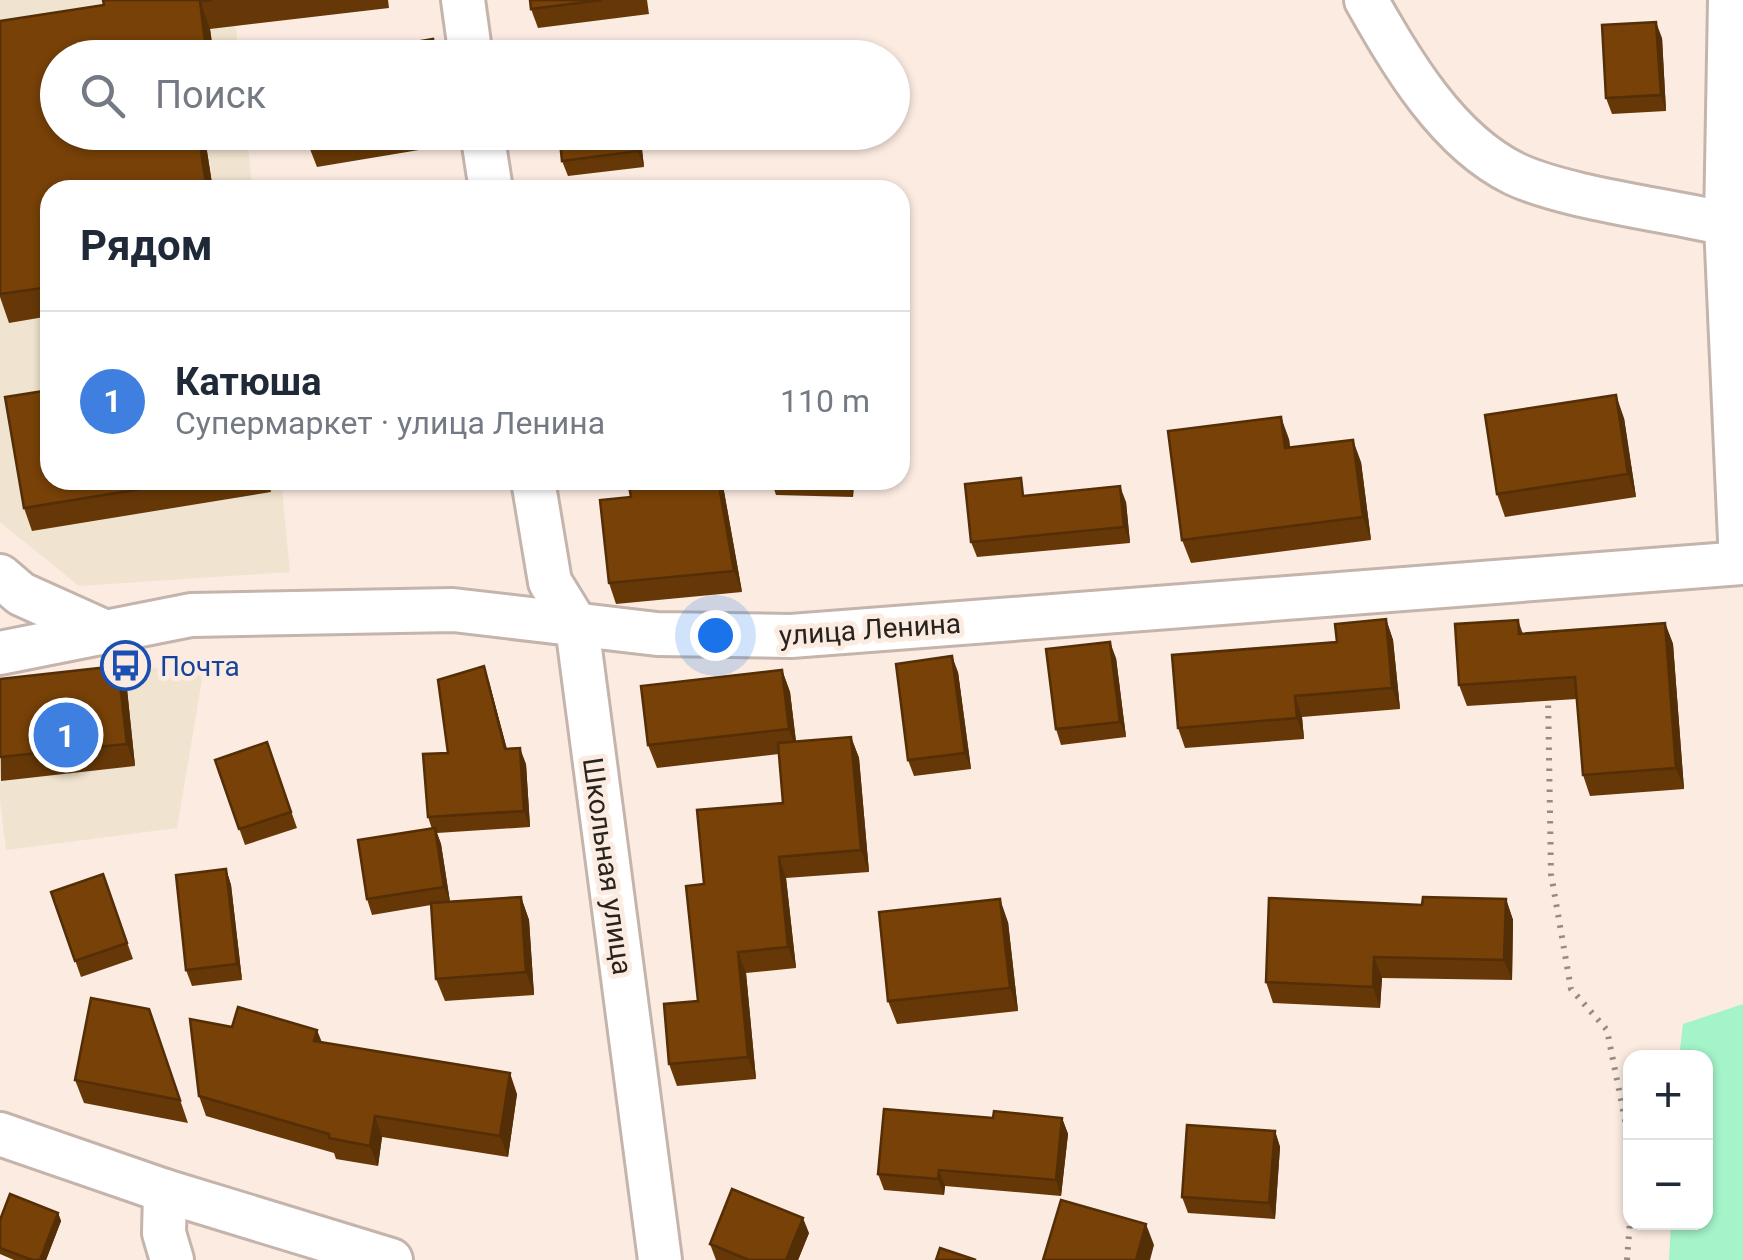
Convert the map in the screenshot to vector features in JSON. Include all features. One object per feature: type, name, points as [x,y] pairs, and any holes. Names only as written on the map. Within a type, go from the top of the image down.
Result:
[{"type":"street","points":[[463,0],[469,40]]},
{"type":"street","points":[[1366,0],[1398,56],[1460,134],[1515,174],[1726,224]]},
{"type":"street","points":[[1730,0],[1726,224],[1742,563]]},
{"type":"street","points":[[484,150],[489,180]]},
{"type":"street","name":"Школьная улица","points":[[535,490],[550,582],[577,626],[660,1260]]},
{"type":"street","name":"улица Ленина","points":[[0,654],[101,630],[191,615],[453,610],[657,634],[791,636],[1742,563]]},
{"type":"street","points":[[0,576],[21,594],[101,630]]},
{"type":"street","points":[[0,1134],[165,1192],[391,1260]]},
{"type":"street","points":[[165,1192],[164,1233],[172,1260]]},
{"type":"path","points":[[1550,678],[1551,874],[1564,951],[1571,989],[1608,1030],[1629,1140]]},
{"type":"path","points":[[1627,1260],[1629,1230]]},
{"type":"shaded area","points":[[0,0],[233,0],[237,40],[40,40],[40,150],[248,150],[251,180],[40,180],[40,490],[282,490],[290,572],[79,586],[0,522]]},
{"type":"shaded area","points":[[205,661],[177,828],[6,850],[0,800],[0,688]]},
{"type":"green space","points":[[1743,1004],[1743,1260],[1669,1260],[1671,1230],[1713,1230],[1713,1050],[1680,1050],[1683,1024]]},
{"type":"building","points":[[103,0],[212,0],[200,1],[205,40],[40,40],[40,150],[201,150],[205,180],[40,180],[40,288],[0,294],[0,21],[104,5]]},
{"type":"building","points":[[530,0],[602,0],[531,9]]},
{"type":"building","points":[[1656,22],[1661,95],[1606,98],[1602,25]]},
{"type":"building","points":[[561,150],[638,150],[638,151],[562,161]]},
{"type":"building","points":[[40,392],[40,490],[135,490],[24,508],[5,397]]},
{"type":"building","points":[[1616,395],[1628,474],[1497,494],[1485,415]]},
{"type":"building","points":[[1281,417],[1285,448],[1353,440],[1363,517],[1182,540],[1168,431]]},
{"type":"building","points":[[1021,478],[1023,496],[1120,486],[1124,527],[971,542],[965,484]]},
{"type":"building","points":[[630,490],[720,490],[734,571],[609,583],[600,500],[631,497]]},
{"type":"building","points":[[1386,619],[1392,688],[1295,696],[1297,718],[1178,728],[1172,655],[1337,642],[1335,624]]},
{"type":"building","points":[[1518,620],[1519,634],[1665,623],[1676,768],[1583,775],[1575,677],[1459,685],[1455,624]]},
{"type":"building","points":[[1110,642],[1120,722],[1056,729],[1046,649]]},
{"type":"building","points":[[952,656],[965,753],[908,760],[896,664]]},
{"type":"building","points":[[118,666],[127,744],[0,757],[0,679]]},
{"type":"building","points":[[484,666],[505,749],[520,748],[524,811],[428,817],[423,754],[448,753],[438,680]]},
{"type":"building","points":[[782,670],[789,729],[648,745],[641,686]]},
{"type":"building","points":[[851,737],[861,850],[779,857],[788,947],[738,952],[748,1057],[669,1064],[664,1004],[698,1001],[686,886],[704,884],[697,810],[783,803],[778,743]]},
{"type":"building","points":[[267,742],[291,812],[239,829],[215,760]]},
{"type":"building","points":[[435,828],[444,887],[367,899],[358,840]]},
{"type":"building","points":[[226,869],[237,964],[186,970],[176,875]]},
{"type":"building","points":[[103,874],[127,943],[75,961],[51,892]]},
{"type":"building","points":[[521,897],[526,972],[436,979],[431,903]]},
{"type":"building","points":[[1423,897],[1506,899],[1504,960],[1374,957],[1373,987],[1266,982],[1269,898],[1422,905]]},
{"type":"building","points":[[1000,899],[1010,988],[888,1001],[879,912]]},
{"type":"building","points":[[91,998],[149,1009],[180,1100],[75,1080]]},
{"type":"building","points":[[238,1007],[317,1030],[314,1041],[510,1073],[500,1136],[375,1116],[370,1146],[329,1138],[329,1134],[199,1096],[190,1019],[232,1027]]},
{"type":"building","points":[[884,1109],[993,1118],[994,1111],[1062,1118],[1056,1180],[939,1170],[938,1179],[878,1174]]},
{"type":"building","points":[[1187,1125],[1275,1131],[1269,1203],[1182,1197]]},
{"type":"building","points":[[732,1189],[803,1218],[786,1260],[749,1260],[710,1244]]},
{"type":"building","points":[[10,1194],[58,1213],[40,1260],[0,1248],[0,1220]]},
{"type":"building","points":[[1061,1200],[1146,1224],[1136,1260],[1043,1260]]},
{"type":"building","points":[[940,1248],[976,1260],[936,1260]]},
{"type":"place","name":"Почта","points":[[125,666]]},
{"type":"place","name":"Катюша","points":[[66,735]]}]
